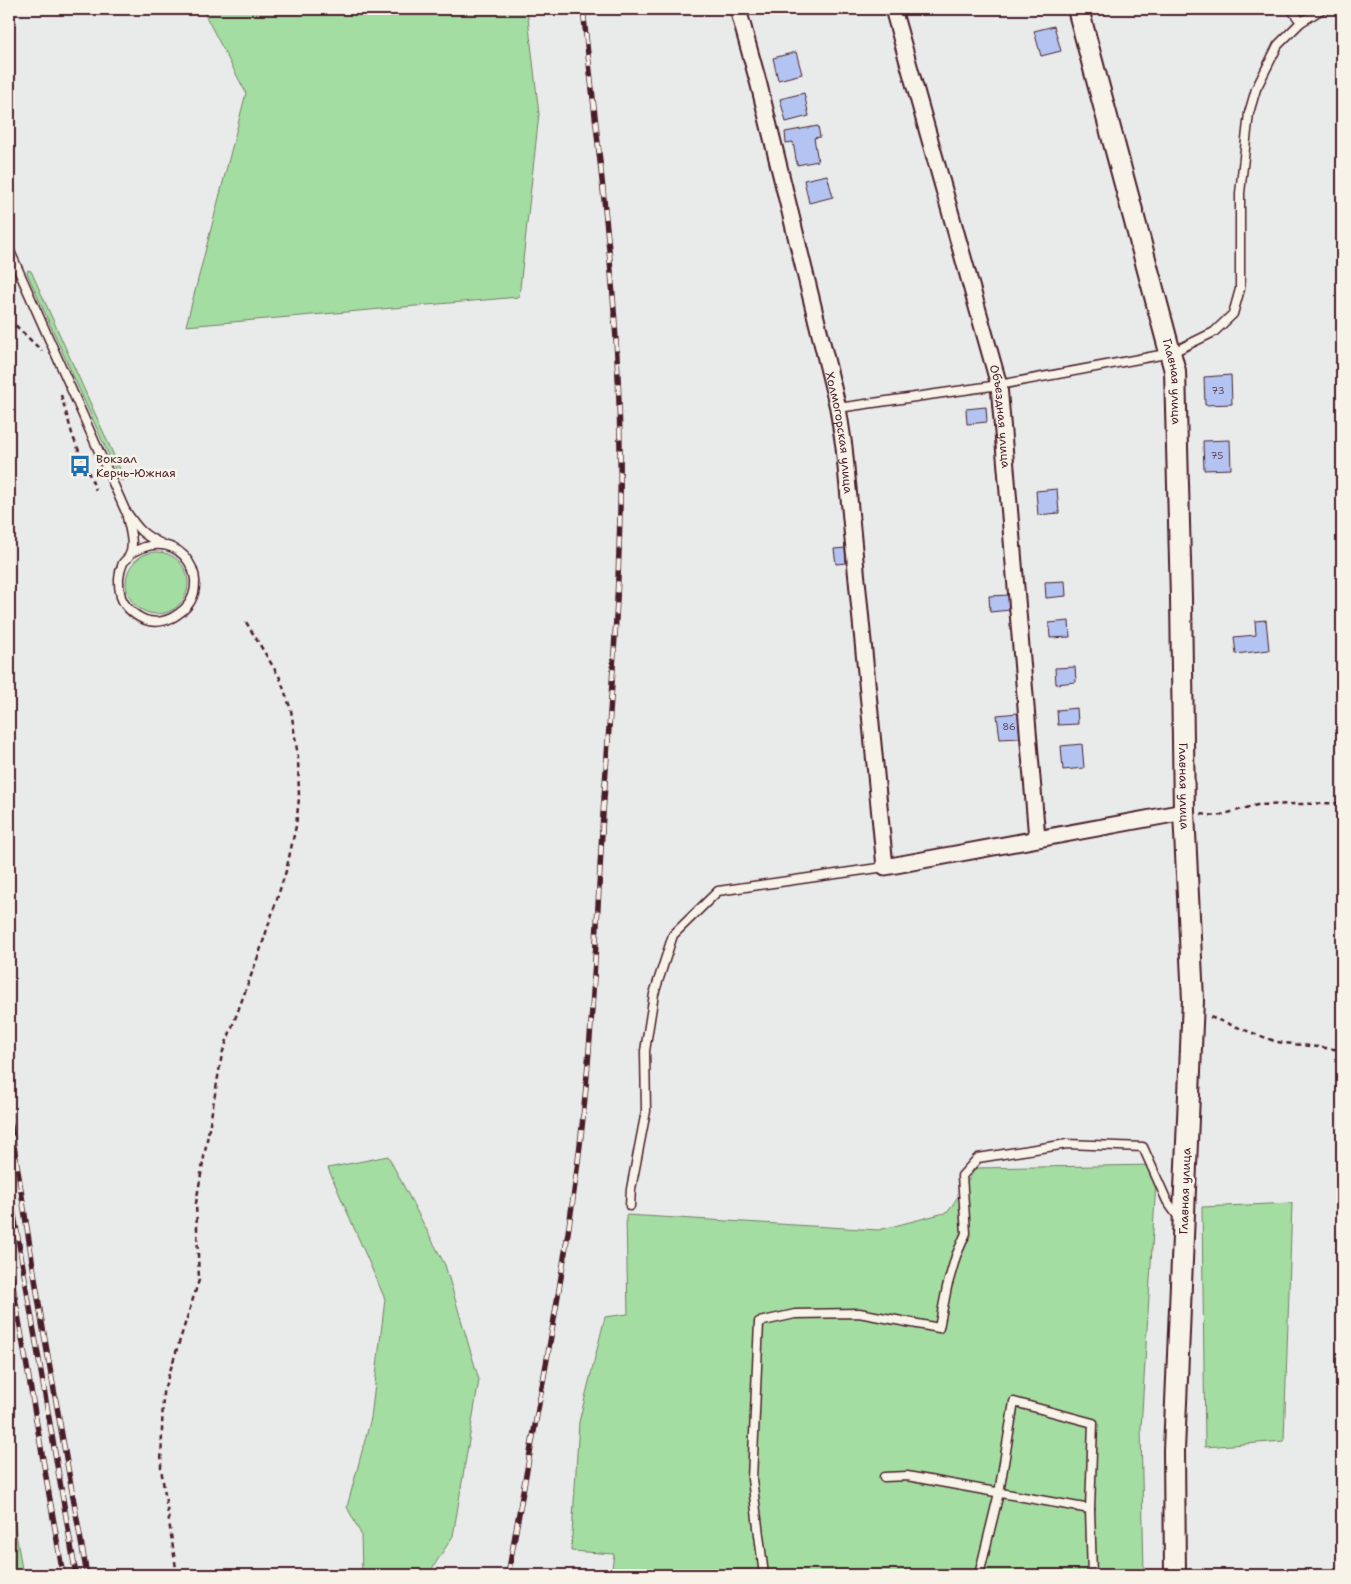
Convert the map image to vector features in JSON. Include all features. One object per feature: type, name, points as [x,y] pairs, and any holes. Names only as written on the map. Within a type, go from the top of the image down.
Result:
[{"type":"street","name":"Холмогорская улица","points":[[738,9],[761,94],[838,408],[844,447],[885,867]]},
{"type":"street","name":"Объездная улица","points":[[893,9],[999,384],[1037,838]]},
{"type":"street","name":"Главная улица","points":[[1078,9],[1175,371],[1184,812],[1193,1000],[1174,1450],[1175,1575]]},
{"type":"street","points":[[885,867],[1184,812]]},
{"type":"lane","points":[[1291,9],[1301,22]]},
{"type":"lane","points":[[838,408],[999,384],[1171,353],[1214,332],[1233,314],[1240,289],[1240,193],[1249,113],[1256,89],[1278,45],[1301,22],[1322,9]]},
{"type":"lane","points":[[9,249],[125,510],[138,530],[150,539],[175,549],[185,556],[192,566],[195,590],[190,602],[183,611],[173,618],[162,621],[149,621],[138,616],[122,600],[119,576],[123,564],[130,554],[152,544],[164,545]]},
{"type":"lane","points":[[125,510],[131,542],[130,554]]},
{"type":"lane","points":[[630,1206],[631,1189],[646,1111],[645,1051],[654,994],[673,935],[718,891],[885,867]]},
{"type":"lane","points":[[764,1575],[752,1479],[759,1322],[794,1314],[860,1313],[939,1328],[947,1287],[956,1256],[966,1233],[962,1176],[978,1158],[1067,1144],[1143,1147],[1167,1201],[1184,1225]]},
{"type":"lane","points":[[980,1575],[999,1493],[1014,1402],[1093,1424],[1090,1509],[1092,1575]]},
{"type":"lane","points":[[884,1477],[907,1476],[1090,1509]]},
{"type":"path","points":[[9,319],[41,350],[44,357]]},
{"type":"path","points":[[61,395],[73,436],[96,490]]},
{"type":"path","points":[[177,1575],[161,1468],[163,1393],[198,1280],[196,1203],[222,1054],[259,954],[286,871],[296,826],[299,798],[298,757],[291,710],[280,678],[246,622]]},
{"type":"path","points":[[1184,812],[1216,816],[1257,805],[1342,802]]},
{"type":"path","points":[[1193,1000],[1210,1018],[1277,1042],[1342,1050]]},
{"type":"green space","points":[[202,9],[527,9],[539,114],[519,297],[186,326],[246,93]]},
{"type":"green space","points":[[28,270],[31,271],[124,478],[123,481],[120,480],[27,273]]},
{"type":"green space","points":[[151,552],[163,552],[179,561],[186,571],[188,583],[186,595],[179,605],[163,614],[151,614],[140,609],[131,600],[126,589],[126,577],[131,566],[140,557]]},
{"type":"green space","points":[[388,1156],[445,1265],[479,1380],[453,1536],[428,1575],[362,1575],[361,1534],[347,1507],[371,1418],[385,1299],[328,1168]]},
{"type":"green space","points":[[1157,1165],[1141,1428],[1144,1575],[611,1575],[614,1554],[571,1551],[579,1422],[605,1317],[628,1314],[626,1215],[879,1230],[948,1212],[976,1168]]},
{"type":"green space","points":[[1292,1203],[1284,1441],[1205,1447],[1202,1207]]},
{"type":"green space","points":[[9,1492],[23,1575],[9,1575]]},
{"type":"building","points":[[1054,26],[1061,51],[1041,56],[1034,31]]},
{"type":"building","points":[[796,52],[802,74],[778,80],[773,58]]},
{"type":"building","points":[[804,93],[809,116],[786,122],[780,99]]},
{"type":"building","points":[[818,126],[820,137],[814,138],[818,161],[797,165],[793,142],[786,143],[785,132]]},
{"type":"building","points":[[827,175],[833,197],[809,203],[804,180]]},
{"type":"building","points":[[1231,375],[1232,404],[1205,405],[1204,377]]},
{"type":"building","points":[[986,407],[987,422],[967,424],[966,409]]},
{"type":"building","points":[[1230,440],[1231,469],[1204,470],[1203,441]]},
{"type":"building","points":[[1057,489],[1059,513],[1038,515],[1036,491]]},
{"type":"building","points":[[845,548],[846,563],[836,564],[834,549]]},
{"type":"building","points":[[1065,581],[1066,596],[1046,598],[1045,582]]},
{"type":"building","points":[[1009,595],[1010,610],[990,612],[989,596]]},
{"type":"building","points":[[1266,620],[1269,650],[1236,654],[1234,637],[1256,635],[1255,621]]},
{"type":"building","points":[[1069,621],[1070,637],[1050,638],[1049,623]]},
{"type":"building","points":[[1075,667],[1076,682],[1056,684],[1055,668]]},
{"type":"building","points":[[1077,708],[1078,724],[1058,725],[1057,710]]},
{"type":"building","points":[[1018,713],[1020,738],[1000,739],[997,715]]},
{"type":"building","points":[[1082,744],[1084,768],[1063,770],[1061,746]]},
{"type":"railway","points":[[508,1575],[544,1377],[576,1177],[586,1087],[593,996],[618,587],[620,450],[616,340],[607,230],[583,9]]},
{"type":"railway","points":[[9,1114],[42,1323],[87,1575]]},
{"type":"railway","points":[[9,1186],[76,1575]]},
{"type":"railway","points":[[9,1263],[63,1575]]},
{"type":"place","name":"Вокзал Керчь-Южная","points":[[80,466]]}]
